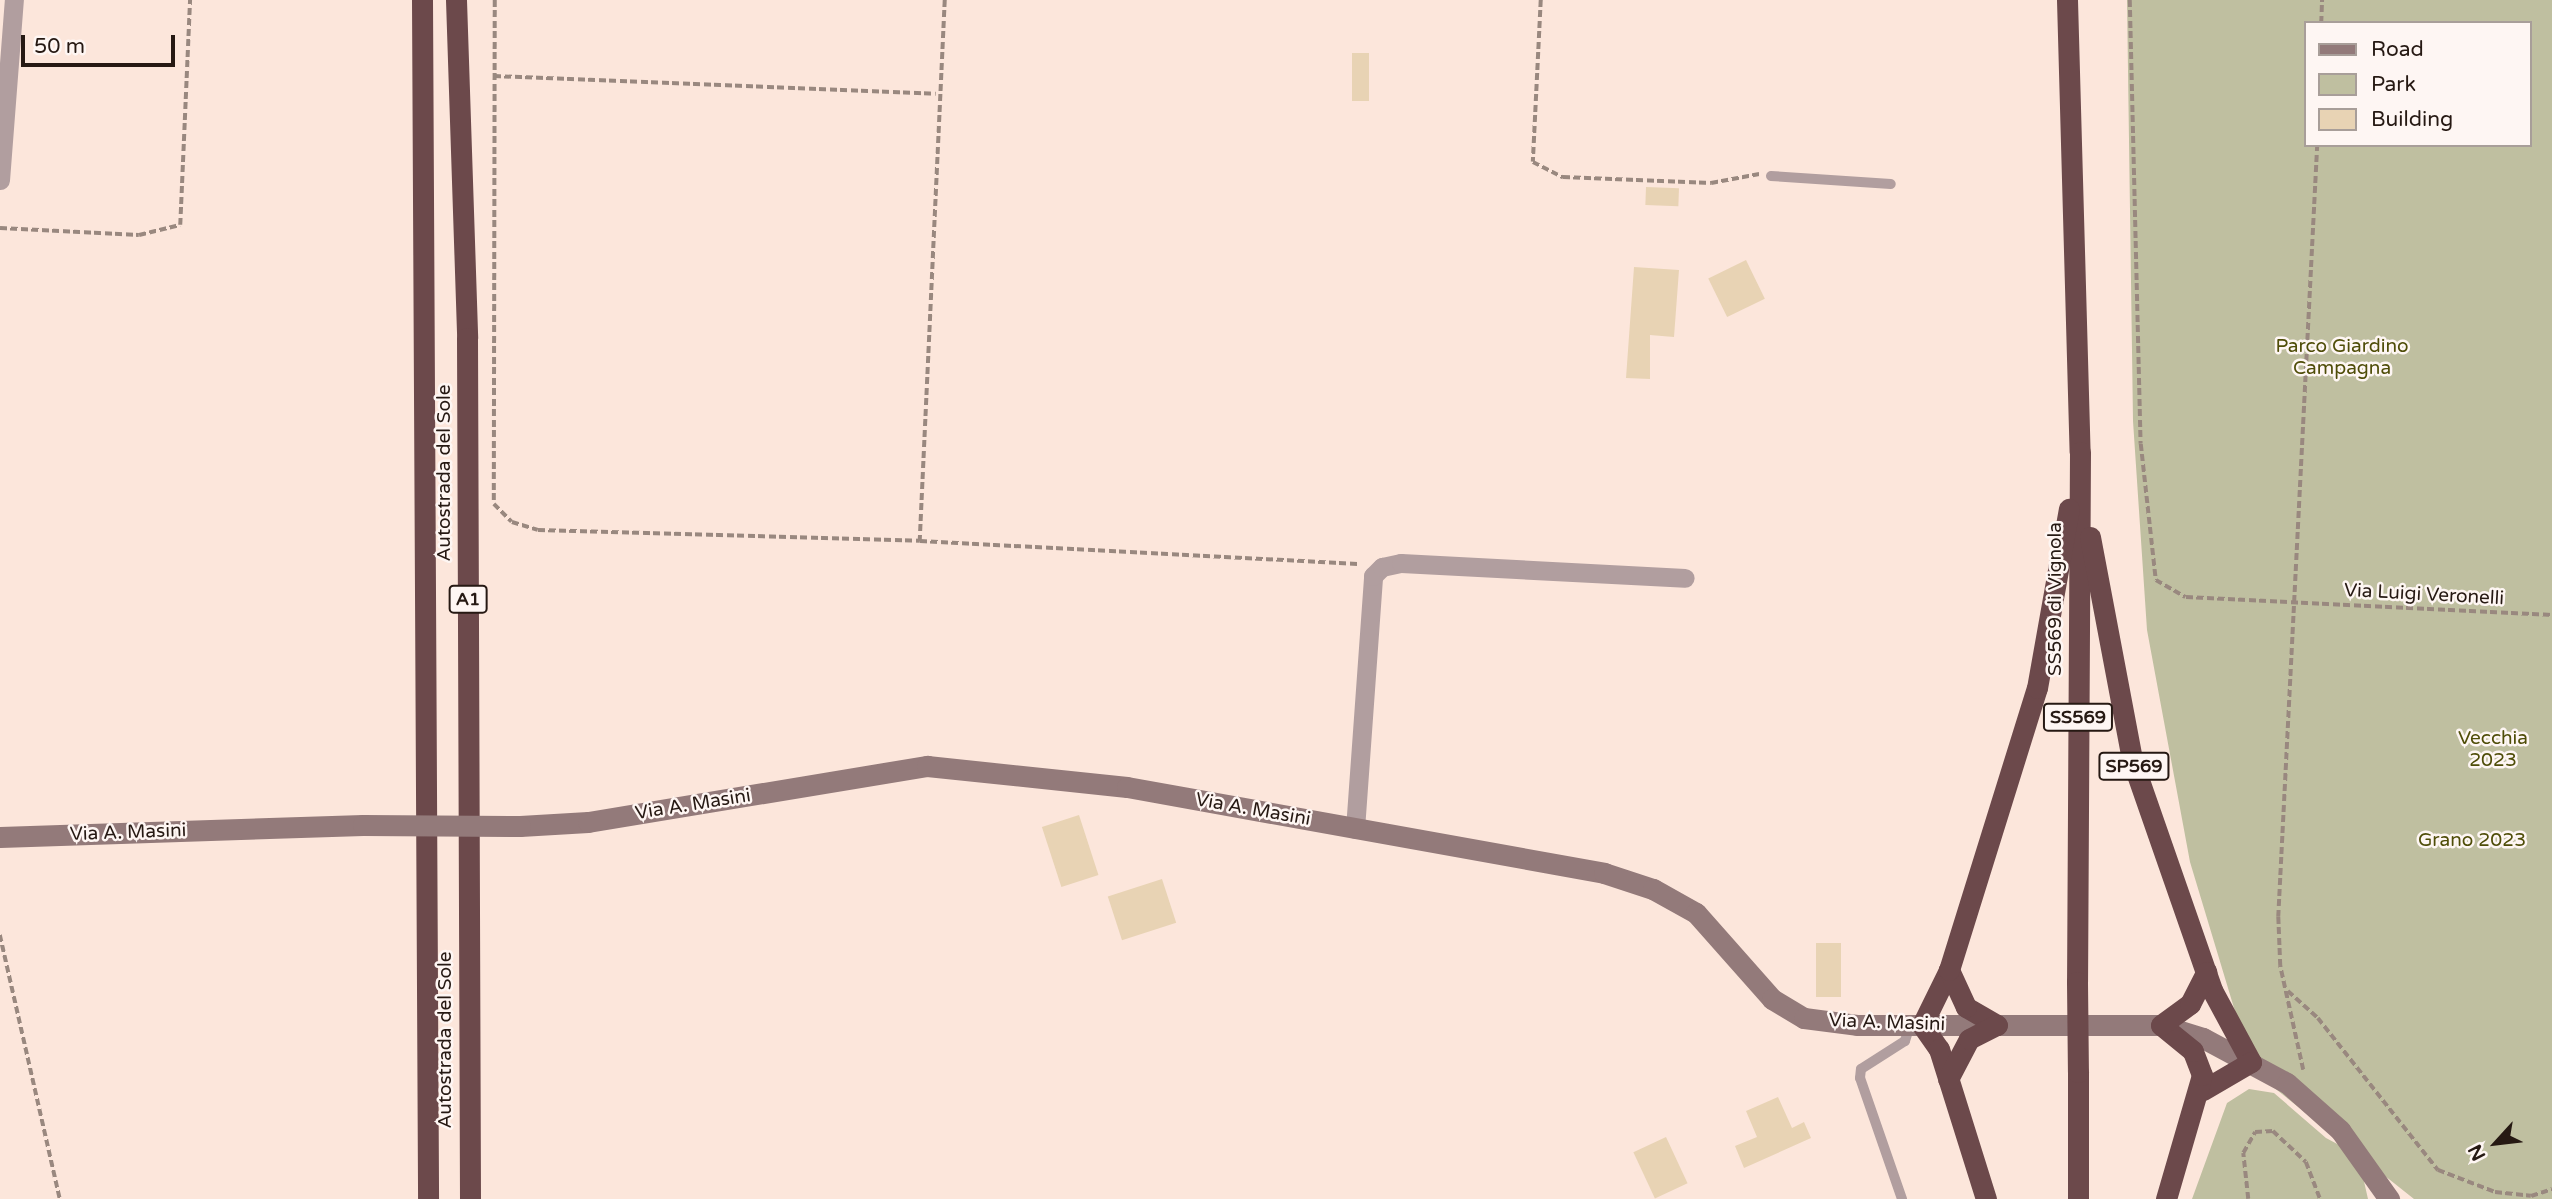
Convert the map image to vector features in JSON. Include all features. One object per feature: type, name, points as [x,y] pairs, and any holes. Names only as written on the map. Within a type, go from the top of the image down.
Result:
[{"type":"highway","name":"Autostrada del Sole","points":[[422,0],[428,1199]]},
{"type":"highway","name":"Autostrada del Sole","points":[[456,0],[467,352],[470,1199]]},
{"type":"highway","name":"SS569 di Vignola","points":[[2067,0],[2080,452],[2078,1199]]},
{"type":"highway","points":[[1986,1199],[1939,1049],[1916,1025],[1949,970],[2037,688],[2080,452]]},
{"type":"highway","name":"SP569","points":[[2080,452],[2099,603],[2132,760],[2206,972],[2251,1062]]},
{"type":"highway","points":[[1949,970],[1966,1007],[1997,1025]]},
{"type":"highway","points":[[2166,1199],[2203,1090],[2193,1051],[2161,1025],[2190,1004],[2206,972]]},
{"type":"highway","points":[[1948,1079],[1969,1039],[1997,1025]]},
{"type":"highway","points":[[2203,1090],[2251,1062]]},
{"type":"street","points":[[0,180],[14,0]]},
{"type":"street","points":[[1355,829],[1373,576],[1401,563],[1685,578]]},
{"type":"street","name":"Via A. Masini","points":[[0,837],[363,825],[520,826],[588,822],[927,766],[1056,776],[1604,873],[1653,889],[1696,913],[1772,999],[1804,1018],[1916,1025],[2161,1025],[2251,1062],[2303,1097],[2340,1130],[2389,1199]]},
{"type":"lane","points":[[1772,176],[1891,184]]},
{"type":"lane","points":[[1902,1199],[1860,1078],[1861,1069],[1905,1041],[1916,1025]]},
{"type":"path","points":[[0,228],[139,235],[180,225],[190,0]]},
{"type":"path","points":[[495,0],[494,504],[512,522],[538,530],[920,541],[1123,556],[1352,561],[1373,576]]},
{"type":"path","points":[[920,541],[937,94],[944,0]]},
{"type":"path","points":[[1541,0],[1533,162],[1563,177],[1711,183],[1772,176]]},
{"type":"path","name":"Via Luigi Veronelli","points":[[2130,0],[2141,444],[2153,575],[2170,592],[2186,597],[2552,615]]},
{"type":"path","points":[[2321,21],[2322,0]]},
{"type":"path","points":[[494,76],[937,94]]},
{"type":"path","points":[[2303,1097],[2299,1036],[2287,990],[2278,917],[2317,147]]},
{"type":"path","points":[[0,935],[60,1199]]},
{"type":"path","points":[[2287,990],[2318,1018],[2438,1170],[2495,1192],[2531,1196],[2552,1189]]},
{"type":"path","points":[[2248,1199],[2243,1153],[2255,1132],[2273,1131],[2306,1162],[2320,1199]]},
{"type":"green space","name":"Parco Giardino Campagna","points":[[2127,0],[2552,0],[2552,1199],[2414,1199],[2253,1071],[2190,862],[2147,630],[2133,421]]},
{"type":"green space","points":[[2249,1089],[2274,1093],[2326,1138],[2358,1155],[2368,1199],[2192,1199],[2227,1103]]},
{"type":"building","points":[[1352,53],[1369,53],[1369,101],[1352,101]]},
{"type":"building","points":[[1646,187],[1679,188],[1678,206],[1645,205]]},
{"type":"building","points":[[1746,260],[1765,299],[1727,317],[1708,278]]},
{"type":"building","points":[[1634,267],[1679,270],[1674,337],[1650,335],[1650,379],[1626,378]]},
{"type":"building","points":[[1079,815],[1098,875],[1061,887],[1042,827]]},
{"type":"building","points":[[1162,879],[1176,923],[1122,940],[1108,897]]},
{"type":"building","points":[[1816,943],[1841,943],[1841,997],[1816,997]]},
{"type":"building","points":[[1778,1097],[1792,1128],[1804,1122],[1811,1138],[1744,1168],[1735,1146],[1757,1137],[1746,1111]]},
{"type":"building","points":[[1666,1137],[1688,1183],[1655,1198],[1633,1152]]},
{"type":"park label","name":"Vecchia 2023","points":[[2493,750]]},
{"type":"park label","name":"Grano 2023","points":[[2472,841]]}]
